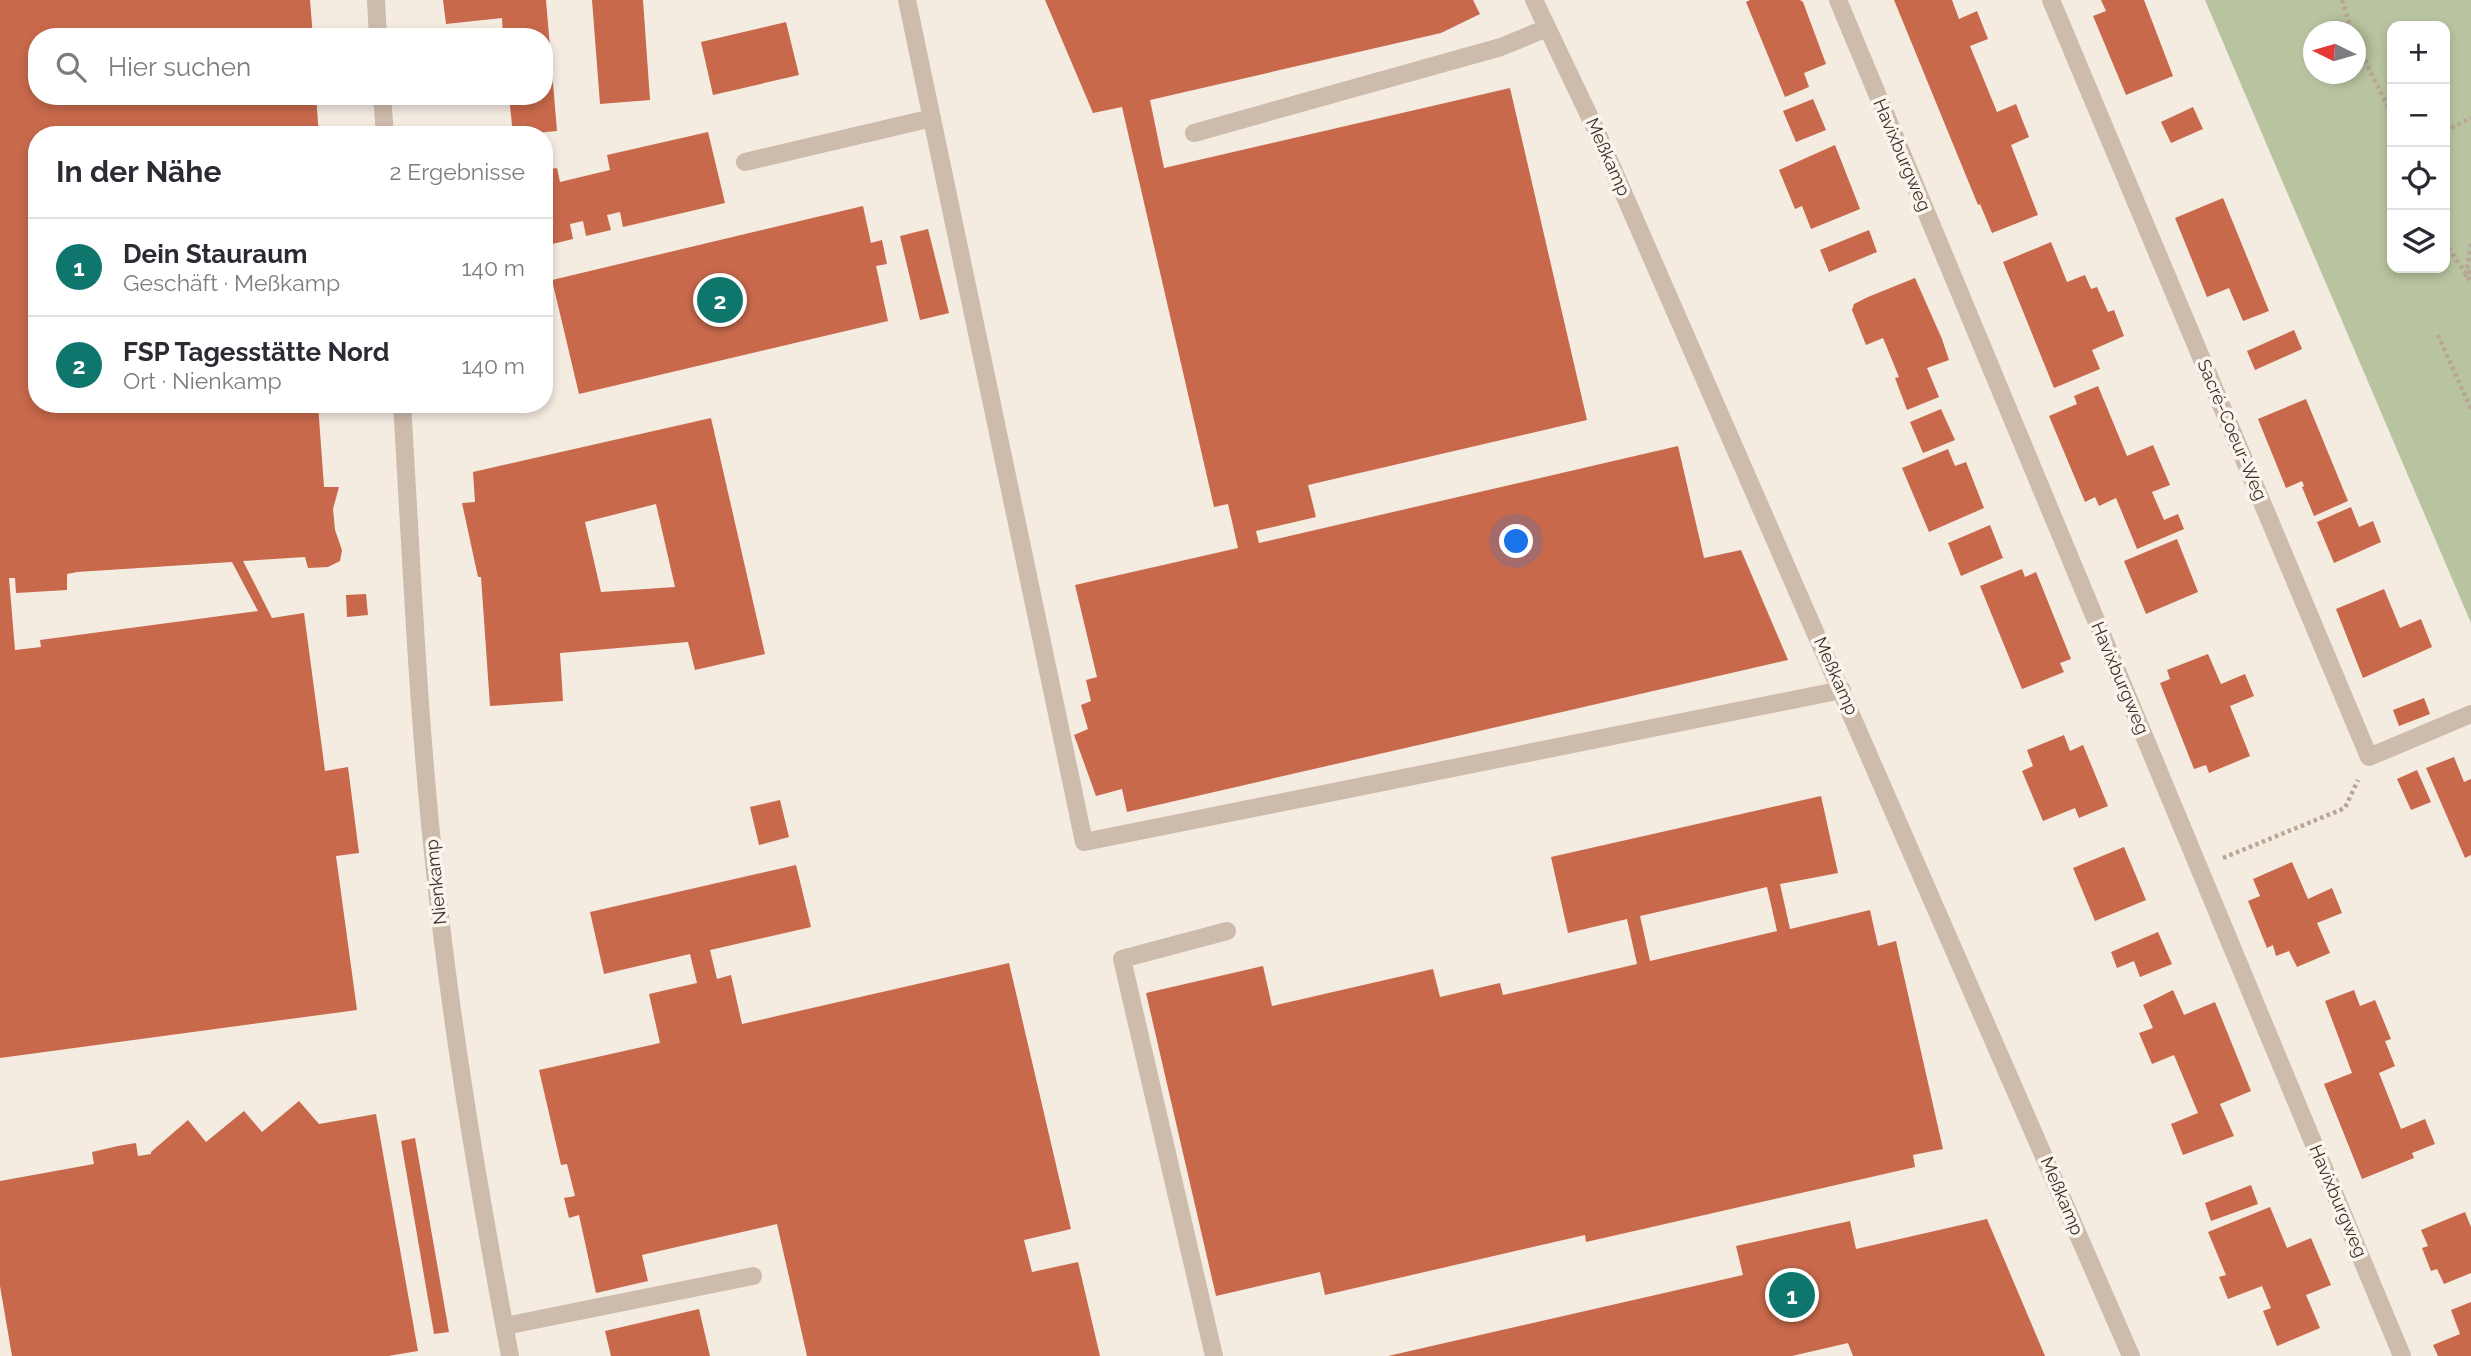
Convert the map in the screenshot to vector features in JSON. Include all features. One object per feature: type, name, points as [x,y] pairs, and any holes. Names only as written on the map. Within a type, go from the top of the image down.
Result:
[{"type":"street","points":[[376,0],[378,28]]},
{"type":"street","points":[[907,0],[1084,842],[1842,690]]},
{"type":"street","name":"Meßkamp","points":[[1534,0],[1595,128],[2131,1356]]},
{"type":"street","name":"Havixburgweg","points":[[1838,0],[2402,1356]]},
{"type":"street","name":"Sacré-Coeur-Weg","points":[[2052,0],[2369,757]]},
{"type":"street","points":[[1194,133],[1501,47],[1547,28]]},
{"type":"street","points":[[383,105],[384,126]]},
{"type":"street","points":[[745,162],[932,118]]},
{"type":"street","name":"Nienkamp","points":[[403,413],[432,841],[458,1063],[510,1356]]},
{"type":"street","points":[[2369,757],[2471,714]]},
{"type":"street","points":[[1214,1356],[1122,959],[1227,931]]},
{"type":"street","points":[[505,1326],[753,1276]]},
{"type":"path","points":[[2342,0],[2349,21]]},
{"type":"path","points":[[2366,62],[2387,106]]},
{"type":"path","points":[[2450,128],[2471,118]]},
{"type":"path","points":[[2471,244],[2471,282]]},
{"type":"path","points":[[2450,248],[2469,273]]},
{"type":"path","points":[[2438,335],[2471,409]]},
{"type":"path","points":[[2199,867],[2345,808],[2369,757]]},
{"type":"green space","points":[[2205,0],[2471,0],[2471,623]]},
{"type":"building","points":[[0,0],[310,0],[312,28],[28,28],[28,105],[317,105],[318,126],[28,126],[28,413],[319,413],[324,487],[339,487],[333,509],[335,530],[342,550],[340,561],[328,567],[308,568],[305,557],[243,561],[272,618],[304,613],[325,771],[348,767],[359,853],[336,856],[357,1010],[0,1058]],"holes":[[[232,562],[258,611],[40,640],[41,647],[15,650],[9,578],[15,578],[16,593],[67,590],[67,574],[77,572]]]},
{"type":"building","points":[[443,0],[546,0],[548,28],[503,28],[502,18],[446,24]]},
{"type":"building","points":[[592,0],[643,0],[650,100],[600,104]]},
{"type":"building","points":[[1045,0],[1473,0],[1480,14],[1441,33],[1150,100],[1164,168],[1510,88],[1587,420],[1308,485],[1316,517],[1256,531],[1259,543],[1678,446],[1704,558],[1741,550],[1788,660],[1127,812],[1122,789],[1096,796],[1074,735],[1088,729],[1081,705],[1091,701],[1086,680],[1097,677],[1075,585],[1238,548],[1228,504],[1214,507],[1122,107],[1093,113]]},
{"type":"building","points":[[1894,0],[1952,0],[1959,19],[1977,11],[1988,39],[1970,46],[1997,112],[2016,104],[2029,137],[2011,145],[2038,215],[1992,233]]},
{"type":"building","points":[[2101,0],[2144,0],[2173,76],[2126,95],[2093,16],[2106,11]]},
{"type":"building","points":[[1746,2],[1803,2],[1826,64],[1804,73],[1809,87],[1785,97]]},
{"type":"building","points":[[786,22],[799,75],[713,95],[701,42]]},
{"type":"building","points":[[553,83],[557,131],[553,131],[553,126],[512,126],[510,105],[553,105]]},
{"type":"building","points":[[1813,99],[1826,130],[1796,142],[1783,111]]},
{"type":"building","points":[[2193,107],[2203,129],[2171,143],[2161,122]]},
{"type":"building","points":[[708,132],[725,203],[623,227],[620,212],[607,215],[611,230],[586,236],[583,221],[570,224],[573,239],[553,244],[553,169],[557,168],[560,182],[610,170],[607,155]]},
{"type":"building","points":[[1835,145],[1860,209],[1811,229],[1802,206],[1795,209],[1779,170]]},
{"type":"building","points":[[2223,198],[2269,311],[2243,321],[2229,288],[2207,297],[2175,218]]},
{"type":"building","points":[[863,206],[871,243],[882,240],[887,264],[876,266],[888,321],[579,394],[553,280]]},
{"type":"building","points":[[928,229],[949,313],[920,320],[900,236]]},
{"type":"building","points":[[1869,230],[1877,252],[1829,272],[1820,250]]},
{"type":"building","points":[[2051,242],[2067,282],[2085,275],[2091,289],[2097,287],[2108,312],[2114,310],[2124,336],[2092,350],[2100,369],[2054,388],[2003,262]]},
{"type":"building","points":[[1915,278],[1949,360],[1927,368],[1939,397],[1907,410],[1895,378],[1899,377],[1883,338],[1866,345],[1852,310],[1854,304]]},
{"type":"building","points":[[2294,330],[2302,349],[2255,370],[2247,351]]},
{"type":"building","points":[[2098,386],[2127,456],[2153,445],[2170,485],[2152,492],[2164,520],[2178,514],[2184,529],[2137,549],[2116,498],[2099,506],[2095,497],[2085,502],[2049,416],[2077,404],[2074,396]]},
{"type":"building","points":[[2306,399],[2348,501],[2314,516],[2302,481],[2286,488],[2258,419]]},
{"type":"building","points":[[1941,409],[1955,440],[1923,453],[1910,422]]},
{"type":"building","points":[[711,418],[765,654],[695,670],[688,642],[560,653],[563,701],[490,706],[481,577],[478,577],[462,503],[475,502],[473,472]],"holes":[[[656,504],[675,587],[601,592],[585,522]]]},
{"type":"building","points":[[1948,449],[1955,466],[1966,462],[1984,508],[1929,532],[1902,468]]},
{"type":"building","points":[[2351,507],[2359,527],[2373,521],[2381,542],[2334,563],[2317,522]]},
{"type":"building","points":[[1990,525],[2003,558],[1961,576],[1948,543]]},
{"type":"building","points":[[2177,539],[2198,592],[2146,614],[2124,561]]},
{"type":"building","points":[[2022,569],[2025,577],[2036,572],[2071,659],[2060,663],[2064,672],[2022,689],[1980,586]]},
{"type":"building","points":[[2384,589],[2400,628],[2421,619],[2432,647],[2363,678],[2336,609]]},
{"type":"building","points":[[366,594],[368,615],[347,617],[346,595]]},
{"type":"building","points":[[2208,654],[2221,684],[2245,674],[2254,696],[2230,706],[2250,756],[2209,773],[2206,765],[2194,769],[2160,683],[2170,679],[2167,670]]},
{"type":"building","points":[[2424,698],[2430,714],[2399,726],[2393,710]]},
{"type":"building","points":[[2064,735],[2070,751],[2083,745],[2108,806],[2079,818],[2075,808],[2043,821],[2022,771],[2033,766],[2027,750]]},
{"type":"building","points":[[2454,757],[2464,782],[2471,779],[2471,855],[2465,858],[2426,768]]},
{"type":"building","points":[[2417,770],[2431,802],[2411,810],[2397,779]]},
{"type":"building","points":[[1821,796],[1838,873],[1780,884],[1790,929],[1870,910],[1878,946],[1896,941],[1943,1149],[1913,1155],[1915,1167],[1586,1242],[1585,1235],[1325,1295],[1320,1272],[1216,1296],[1146,993],[1263,966],[1272,1006],[1433,969],[1440,997],[1500,983],[1503,995],[1637,964],[1627,919],[1568,933],[1551,857]],"holes":[[[1767,887],[1777,931],[1650,961],[1640,916]]]},
{"type":"building","points":[[780,800],[789,837],[759,845],[750,807]]},
{"type":"building","points":[[2124,847],[2146,900],[2095,921],[2073,868]]},
{"type":"building","points":[[2292,862],[2308,899],[2332,888],[2342,913],[2317,923],[2330,953],[2297,967],[2289,951],[2276,956],[2273,945],[2267,948],[2248,901],[2260,896],[2253,879]]},
{"type":"building","points":[[796,865],[811,927],[710,950],[717,979],[731,975],[742,1024],[1009,963],[1071,1229],[1024,1240],[1032,1272],[1078,1262],[1100,1356],[807,1356],[777,1224],[642,1255],[648,1281],[596,1293],[579,1215],[569,1218],[564,1198],[575,1196],[567,1164],[561,1165],[539,1070],[660,1043],[649,994],[697,983],[690,954],[604,974],[590,912]]},
{"type":"building","points":[[2158,932],[2172,964],[2140,977],[2134,961],[2117,968],[2111,952]]},
{"type":"building","points":[[2173,990],[2184,1015],[2215,1002],[2251,1091],[2220,1104],[2234,1136],[2183,1155],[2171,1124],[2198,1113],[2174,1055],[2152,1064],[2139,1033],[2153,1028],[2143,1005]]},
{"type":"building","points":[[2354,990],[2360,1006],[2375,1000],[2391,1039],[2385,1041],[2395,1066],[2379,1073],[2401,1129],[2425,1119],[2435,1144],[2412,1153],[2414,1158],[2362,1179],[2324,1084],[2352,1073],[2325,1001]]},
{"type":"building","points":[[299,1101],[319,1124],[376,1114],[418,1351],[388,1356],[12,1356],[0,1286],[0,1181],[94,1164],[92,1152],[118,1146],[136,1143],[138,1156],[151,1154],[188,1120],[206,1142],[244,1111],[262,1132]]},
{"type":"building","points":[[415,1138],[449,1332],[434,1334],[401,1141]]},
{"type":"building","points":[[2251,1185],[2258,1204],[2211,1221],[2205,1203]]},
{"type":"building","points":[[2270,1207],[2287,1248],[2311,1238],[2331,1285],[2306,1295],[2320,1328],[2277,1346],[2263,1311],[2271,1308],[2262,1286],[2228,1299],[2219,1277],[2226,1275],[2208,1232]]},
{"type":"building","points":[[2465,1212],[2471,1227],[2471,1273],[2444,1284],[2437,1269],[2431,1271],[2422,1248],[2428,1246],[2421,1230]]},
{"type":"building","points":[[1987,1219],[2045,1356],[1853,1356],[1848,1343],[1792,1356],[1388,1356],[1743,1275],[1736,1246],[1850,1221],[1856,1249]]},
{"type":"building","points":[[2471,1302],[2471,1356],[2438,1356],[2433,1345],[2460,1334],[2451,1310]]},
{"type":"building","points":[[699,1309],[710,1356],[611,1356],[605,1331]]},
{"type":"place","name":"FSP Tagesstätte Nord","points":[[720,300]]},
{"type":"place","name":"Dein Stauraum","points":[[1792,1295]]}]
